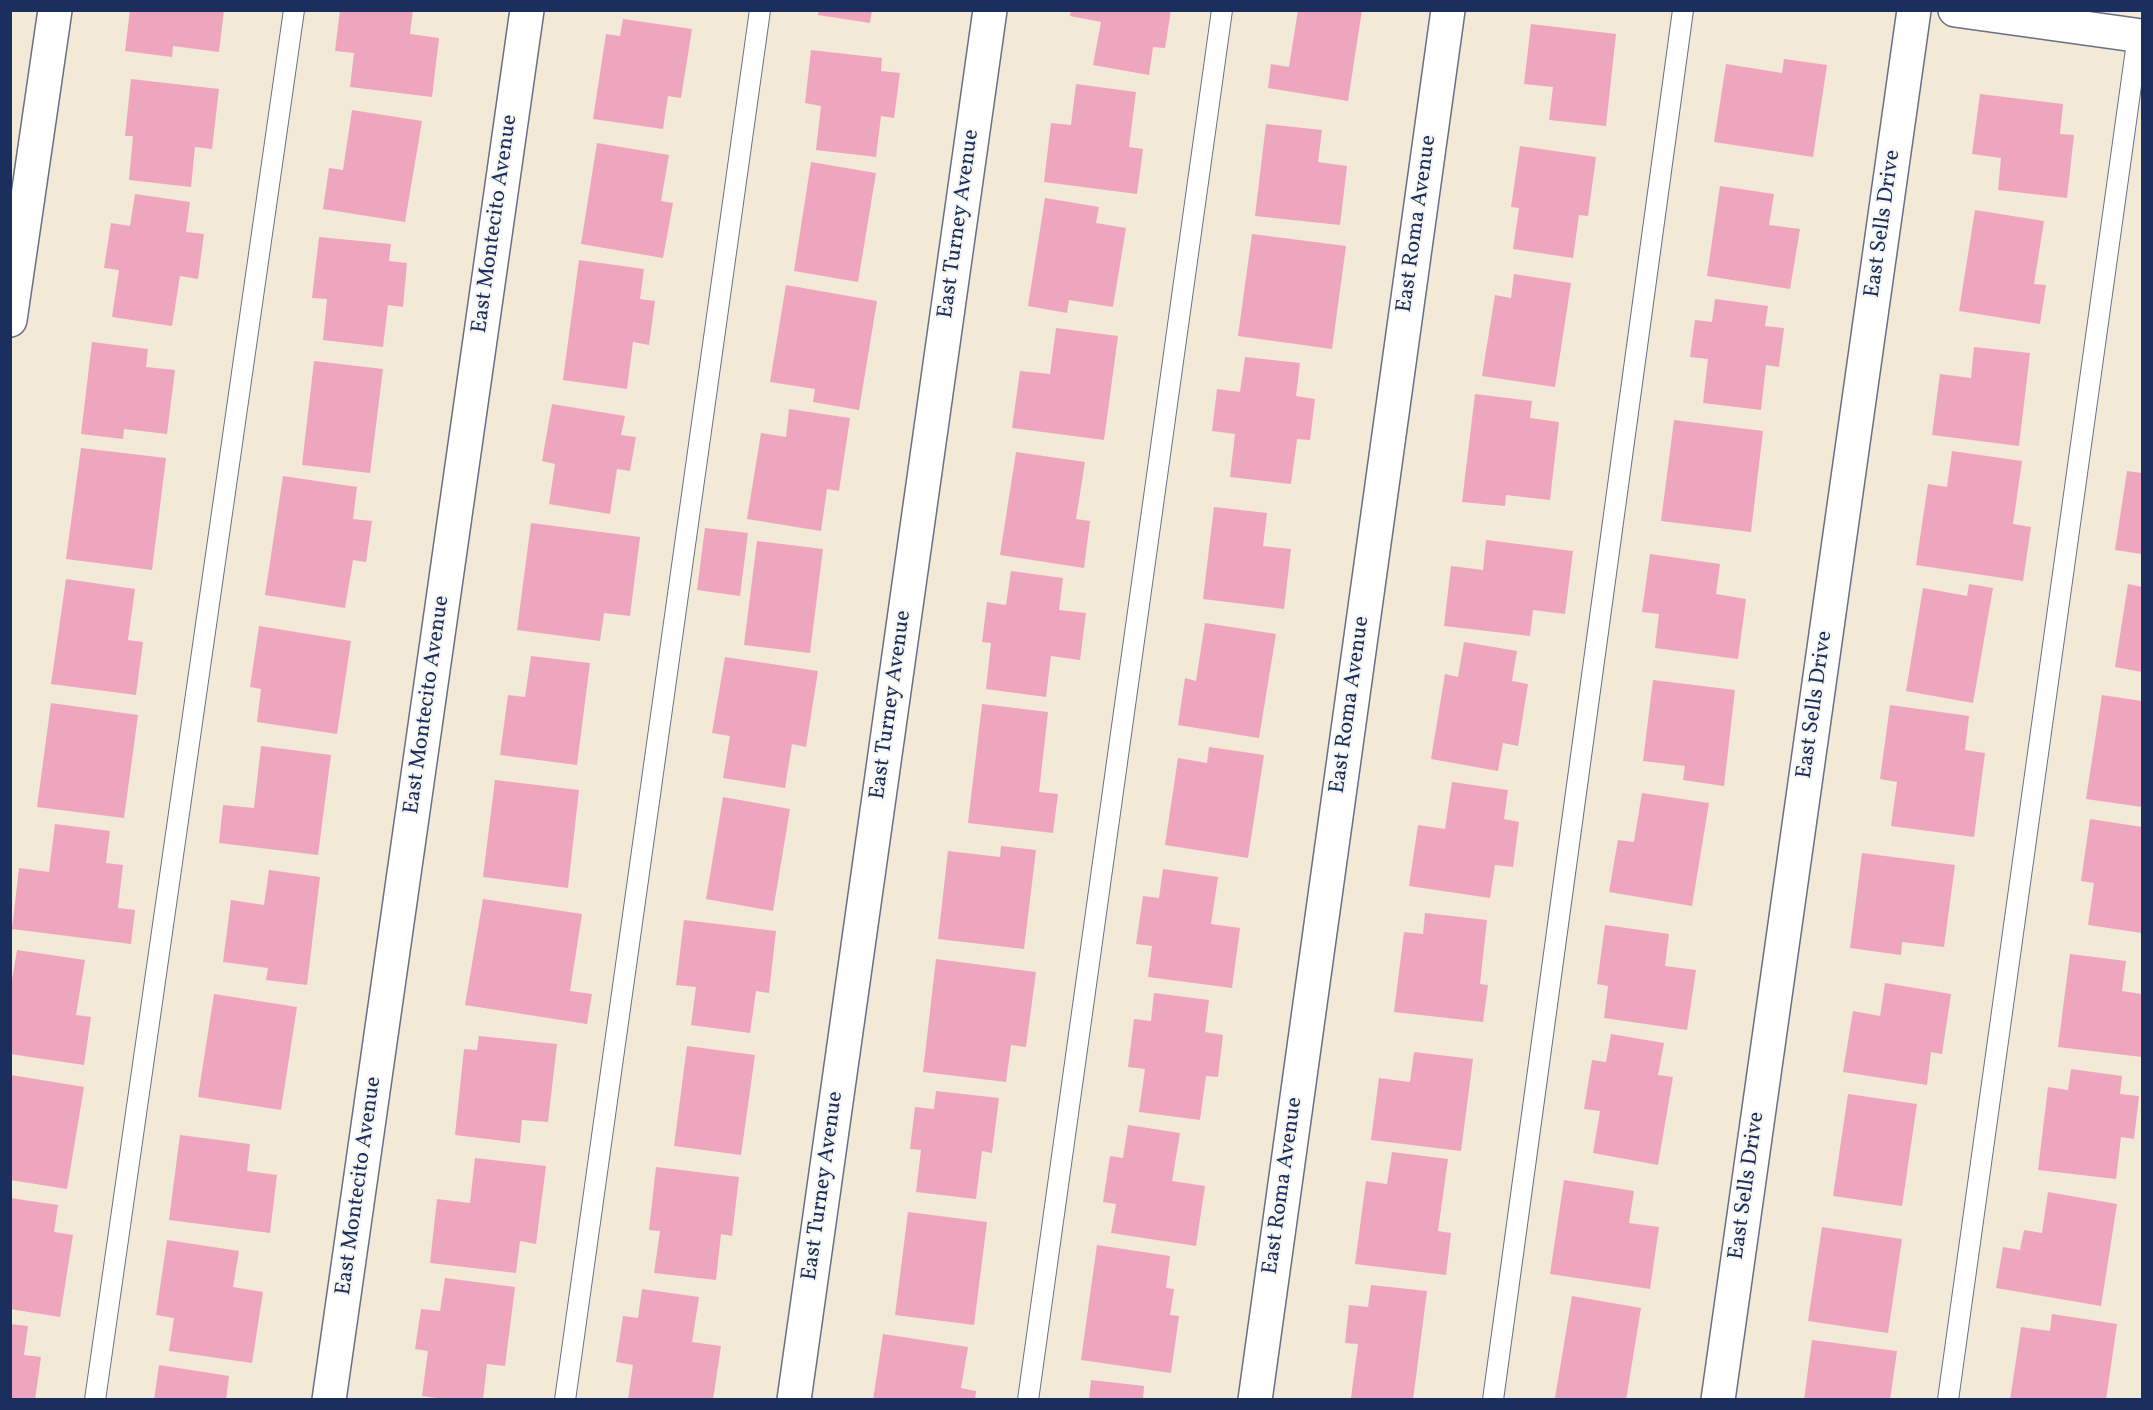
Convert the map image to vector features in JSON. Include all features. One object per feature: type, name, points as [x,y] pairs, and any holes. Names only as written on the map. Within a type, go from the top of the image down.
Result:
[{"type":"street","points":[[10,320],[55,10]]},
{"type":"street","name":"East Montecito Avenue","points":[[329,1400],[527,10]]},
{"type":"street","name":"East Turney Avenue","points":[[794,1400],[990,10]]},
{"type":"street","name":"East Roma Avenue","points":[[1255,1400],[1448,10]]},
{"type":"street","name":"East Sells Drive","points":[[1718,1400],[1914,10]]},
{"type":"street","points":[[1955,10],[2140,36]]},
{"type":"lane","points":[[95,1400],[294,10]]},
{"type":"lane","points":[[565,1400],[760,10]]},
{"type":"lane","points":[[1028,1400],[1222,10]]},
{"type":"lane","points":[[1493,1400],[1683,10]]},
{"type":"lane","points":[[1948,1400],[2140,36]]},
{"type":"building","points":[[130,10],[224,10],[219,52],[173,46],[172,57],[125,51]]},
{"type":"building","points":[[340,10],[413,10],[410,34],[439,38],[432,97],[350,87],[354,53],[335,51]]},
{"type":"building","points":[[819,10],[872,10],[870,23],[818,15]]},
{"type":"building","points":[[1071,10],[1171,10],[1165,48],[1153,47],[1149,75],[1093,65],[1101,22],[1070,16]]},
{"type":"building","points":[[1298,10],[1362,10],[1348,101],[1268,88],[1271,64],[1289,67]]},
{"type":"building","points":[[623,19],[692,29],[681,98],[668,96],[663,129],[593,119],[606,34],[620,36]]},
{"type":"building","points":[[1531,24],[1616,34],[1606,126],[1549,120],[1553,87],[1524,84]]},
{"type":"building","points":[[811,50],[882,58],[881,71],[900,73],[894,118],[881,116],[876,157],[816,150],[821,106],[805,103]]},
{"type":"building","points":[[1784,59],[1827,65],[1813,157],[1714,142],[1726,64],[1782,73]]},
{"type":"building","points":[[131,79],[219,89],[212,149],[195,147],[191,187],[129,180],[133,136],[125,136]]},
{"type":"building","points":[[1076,84],[1136,92],[1129,147],[1143,149],[1137,194],[1044,182],[1051,123],[1071,125]]},
{"type":"building","points":[[1980,94],[2063,104],[2060,134],[2074,135],[2067,198],[1998,190],[2001,158],[1972,154]]},
{"type":"building","points":[[352,110],[422,121],[405,222],[323,209],[329,168],[343,170]]},
{"type":"building","points":[[1266,124],[1322,130],[1318,162],[1347,166],[1340,225],[1255,216]]},
{"type":"building","points":[[597,143],[669,155],[661,201],[673,203],[663,258],[581,244]]},
{"type":"building","points":[[1520,146],[1596,157],[1588,216],[1579,215],[1573,258],[1513,249],[1519,208],[1511,207]]},
{"type":"building","points":[[811,162],[876,173],[858,282],[794,271]]},
{"type":"building","points":[[1720,186],[1774,194],[1769,225],[1800,229],[1790,289],[1707,276]]},
{"type":"building","points":[[135,194],[190,202],[186,232],[204,234],[198,279],[180,276],[172,326],[112,317],[119,270],[104,268],[111,223],[130,226]]},
{"type":"building","points":[[1045,198],[1099,207],[1096,223],[1126,228],[1113,307],[1069,300],[1067,313],[1028,306]]},
{"type":"building","points":[[1975,210],[2044,221],[2034,284],[2046,285],[2040,324],[1959,311]]},
{"type":"building","points":[[1252,234],[1346,246],[1332,349],[1238,336]]},
{"type":"building","points":[[319,237],[391,244],[389,261],[407,263],[403,307],[388,305],[383,347],[323,340],[327,299],[312,298]]},
{"type":"building","points":[[579,260],[644,269],[640,299],[655,301],[649,345],[633,342],[627,389],[563,380]]},
{"type":"building","points":[[1514,274],[1571,283],[1555,387],[1482,376],[1495,295],[1511,298]]},
{"type":"building","points":[[786,285],[877,301],[859,410],[813,402],[815,389],[770,382]]},
{"type":"building","points":[[1715,299],[1768,306],[1765,326],[1784,328],[1779,367],[1766,365],[1761,410],[1703,403],[1708,359],[1690,357],[1695,320],[1712,322]]},
{"type":"building","points":[[1056,328],[1118,336],[1104,440],[1012,428],[1020,371],[1050,374]]},
{"type":"building","points":[[92,342],[148,349],[146,367],[175,370],[167,434],[124,429],[123,439],[81,434]]},
{"type":"building","points":[[1974,347],[2030,353],[2019,446],[1932,435],[1940,374],[1971,378]]},
{"type":"building","points":[[1245,357],[1300,363],[1296,396],[1315,399],[1310,440],[1297,439],[1291,484],[1230,477],[1235,434],[1212,431],[1217,389],[1240,392]]},
{"type":"building","points":[[314,361],[383,369],[370,473],[302,465]]},
{"type":"building","points":[[1475,394],[1532,401],[1530,418],[1559,422],[1550,500],[1506,495],[1505,506],[1462,502]]},
{"type":"building","points":[[552,404],[625,416],[621,435],[636,437],[630,471],[617,469],[610,514],[549,504],[555,464],[542,461]]},
{"type":"building","points":[[789,409],[850,418],[839,491],[827,489],[821,531],[747,519],[761,433],[786,437]]},
{"type":"building","points":[[1674,420],[1763,431],[1751,532],[1661,521]]},
{"type":"building","points":[[81,448],[166,458],[152,570],[66,559]]},
{"type":"building","points":[[1952,451],[2022,461],[2013,524],[2031,527],[2023,581],[1916,565],[1928,484],[1947,487]]},
{"type":"building","points":[[1016,452],[1085,462],[1076,519],[1090,521],[1084,568],[1000,555]]},
{"type":"building","points":[[2127,471],[2142,473],[2142,554],[2115,550]]},
{"type":"building","points":[[283,476],[357,487],[353,519],[372,521],[366,562],[353,560],[345,608],[265,595]]},
{"type":"building","points":[[1214,507],[1267,513],[1263,546],[1291,549],[1284,609],[1203,599]]},
{"type":"building","points":[[531,523],[640,537],[630,616],[604,613],[600,641],[517,630]]},
{"type":"building","points":[[705,528],[748,533],[740,596],[697,590]]},
{"type":"building","points":[[1486,540],[1573,551],[1565,614],[1533,610],[1530,636],[1444,626],[1451,566],[1483,570]]},
{"type":"building","points":[[757,541],[823,549],[810,653],[744,645]]},
{"type":"building","points":[[1650,554],[1720,564],[1716,594],[1746,599],[1738,659],[1655,648],[1659,614],[1642,612]]},
{"type":"building","points":[[1011,571],[1063,578],[1059,610],[1086,613],[1080,660],[1051,656],[1046,697],[986,689],[991,643],[982,642],[987,602],[1006,605]]},
{"type":"building","points":[[66,579],[135,589],[128,640],[143,642],[136,695],[51,684]]},
{"type":"building","points":[[1969,584],[1993,588],[1973,703],[1906,691],[1923,588],[1967,596]]},
{"type":"building","points":[[2128,584],[2142,587],[2142,672],[2115,667]]},
{"type":"building","points":[[1205,623],[1276,634],[1259,738],[1178,725],[1185,678],[1196,681]]},
{"type":"building","points":[[259,626],[351,641],[337,734],[257,722],[261,689],[250,687]]},
{"type":"building","points":[[1464,642],[1517,651],[1512,681],[1528,684],[1518,746],[1503,743],[1498,771],[1431,759],[1445,674],[1458,677]]},
{"type":"building","points":[[531,656],[590,663],[577,765],[500,755],[508,695],[525,697]]},
{"type":"building","points":[[725,657],[818,671],[806,747],[792,744],[785,788],[723,778],[730,736],[712,733]]},
{"type":"building","points":[[1653,680],[1735,690],[1724,786],[1683,780],[1685,766],[1643,761]]},
{"type":"building","points":[[2102,695],[2142,701],[2142,807],[2086,799]]},
{"type":"building","points":[[51,703],[138,715],[124,818],[37,807]]},
{"type":"building","points":[[982,704],[1048,712],[1039,792],[1058,794],[1053,833],[968,823]]},
{"type":"building","points":[[1890,705],[1969,716],[1965,750],[1985,753],[1974,837],[1891,826],[1897,782],[1880,779]]},
{"type":"building","points":[[261,746],[331,755],[318,855],[219,843],[223,805],[254,808]]},
{"type":"building","points":[[1209,747],[1264,755],[1248,858],[1165,845],[1178,758],[1207,763]]},
{"type":"building","points":[[495,780],[579,790],[568,888],[483,877]]},
{"type":"building","points":[[1452,782],[1508,790],[1504,819],[1519,822],[1513,867],[1495,865],[1490,898],[1409,886],[1418,825],[1445,829]]},
{"type":"building","points":[[1642,793],[1709,803],[1692,906],[1609,892],[1618,840],[1634,842]]},
{"type":"building","points":[[723,797],[790,809],[773,911],[706,899]]},
{"type":"building","points":[[2090,819],[2142,827],[2142,933],[2088,925],[2094,883],[2081,881]]},
{"type":"building","points":[[55,824],[110,831],[106,863],[123,865],[118,908],[135,910],[131,944],[12,929],[19,868],[49,872]]},
{"type":"building","points":[[1001,846],[1036,850],[1024,949],[938,939],[948,851],[1000,857]]},
{"type":"building","points":[[1862,853],[1955,865],[1944,947],[1902,942],[1901,955],[1850,948]]},
{"type":"building","points":[[1163,869],[1218,877],[1211,924],[1240,928],[1232,988],[1148,977],[1152,946],[1136,944],[1143,896],[1159,898]]},
{"type":"building","points":[[269,870],[320,877],[307,985],[266,980],[268,968],[223,962],[231,900],[264,905]]},
{"type":"building","points":[[483,899],[582,914],[570,991],[592,994],[587,1024],[465,1005]]},
{"type":"building","points":[[1425,913],[1487,920],[1480,984],[1488,985],[1483,1022],[1394,1012],[1404,932],[1423,934]]},
{"type":"building","points":[[684,920],[776,931],[769,993],[756,991],[750,1033],[691,1025],[696,987],[676,985]]},
{"type":"building","points":[[1605,925],[1669,934],[1665,966],[1696,970],[1687,1030],[1604,1018],[1608,986],[1597,984]]},
{"type":"building","points":[[17,950],[85,960],[76,1015],[91,1017],[84,1065],[10,1054],[10,992]]},
{"type":"building","points":[[2070,954],[2126,961],[2122,991],[2142,994],[2142,1057],[2058,1047]]},
{"type":"building","points":[[936,959],[1036,972],[1026,1047],[1011,1045],[1006,1082],[923,1072]]},
{"type":"building","points":[[1885,983],[1951,994],[1942,1054],[1931,1052],[1927,1085],[1843,1072],[1853,1011],[1880,1016]]},
{"type":"building","points":[[1154,993],[1209,1000],[1205,1032],[1223,1035],[1218,1077],[1206,1076],[1200,1120],[1139,1112],[1145,1069],[1128,1067],[1134,1019],[1151,1021]]},
{"type":"building","points":[[214,994],[297,1007],[281,1110],[198,1097]]},
{"type":"building","points":[[1611,1034],[1664,1043],[1658,1075],[1673,1077],[1658,1165],[1593,1153],[1600,1111],[1584,1109],[1592,1060],[1606,1062]]},
{"type":"building","points":[[479,1036],[557,1044],[548,1122],[522,1120],[520,1143],[455,1135],[464,1049],[477,1050]]},
{"type":"building","points":[[687,1046],[755,1055],[741,1155],[674,1146]]},
{"type":"building","points":[[1414,1052],[1473,1059],[1461,1151],[1371,1140],[1379,1078],[1410,1082]]},
{"type":"building","points":[[2071,1069],[2122,1076],[2120,1094],[2139,1096],[2134,1139],[2121,1137],[2116,1179],[2038,1170],[2048,1087],[2068,1090]]},
{"type":"building","points":[[11,1075],[84,1087],[67,1189],[10,1180]]},
{"type":"building","points":[[936,1091],[999,1098],[992,1153],[982,1151],[976,1199],[916,1192],[921,1150],[910,1149],[915,1107],[934,1109]]},
{"type":"building","points":[[1848,1094],[1917,1104],[1902,1206],[1833,1196]]},
{"type":"building","points":[[1128,1125],[1180,1133],[1172,1181],[1205,1186],[1196,1246],[1111,1233],[1116,1204],[1103,1202],[1110,1156],[1123,1158]]},
{"type":"building","points":[[180,1135],[250,1144],[247,1171],[277,1175],[270,1233],[169,1220]]},
{"type":"building","points":[[1392,1152],[1448,1159],[1438,1231],[1451,1233],[1446,1275],[1355,1264],[1366,1181],[1387,1184]]},
{"type":"building","points":[[475,1158],[546,1166],[536,1244],[520,1241],[516,1273],[430,1263],[437,1199],[470,1203]]},
{"type":"building","points":[[656,1167],[739,1177],[732,1236],[721,1234],[716,1280],[654,1273],[660,1231],[649,1230]]},
{"type":"building","points":[[1564,1180],[1634,1191],[1629,1223],[1659,1227],[1650,1289],[1550,1274]]},
{"type":"building","points":[[2048,1192],[2117,1204],[2101,1306],[1996,1288],[2003,1247],[2020,1250],[2024,1230],[2042,1233]]},
{"type":"building","points":[[10,1198],[58,1205],[54,1232],[73,1235],[60,1317],[10,1309]]},
{"type":"building","points":[[908,1212],[987,1222],[974,1325],[895,1315]]},
{"type":"building","points":[[1822,1227],[1902,1239],[1888,1333],[1808,1321]]},
{"type":"building","points":[[167,1240],[239,1251],[233,1287],[263,1292],[252,1363],[169,1351],[174,1318],[156,1315]]},
{"type":"building","points":[[1097,1245],[1170,1256],[1166,1288],[1174,1289],[1170,1315],[1179,1316],[1171,1373],[1081,1360]]},
{"type":"building","points":[[445,1278],[515,1287],[505,1366],[487,1364],[483,1400],[452,1400],[422,1396],[428,1351],[415,1349],[421,1309],[440,1311]]},
{"type":"building","points":[[1371,1285],[1427,1291],[1413,1400],[1351,1398],[1358,1344],[1345,1343],[1349,1305],[1368,1307]]},
{"type":"building","points":[[642,1289],[699,1297],[692,1342],[721,1346],[713,1400],[628,1399],[633,1365],[616,1362],[623,1316],[638,1318]]},
{"type":"building","points":[[1572,1296],[1641,1308],[1626,1400],[1555,1398]]},
{"type":"building","points":[[2052,1314],[2117,1324],[2106,1400],[2010,1400],[2021,1327],[2050,1331]]},
{"type":"building","points":[[10,1324],[28,1326],[24,1355],[41,1357],[35,1400],[10,1400]]},
{"type":"building","points":[[883,1334],[968,1347],[961,1388],[976,1391],[975,1400],[873,1400]]},
{"type":"building","points":[[1812,1340],[1897,1351],[1890,1400],[1804,1400]]},
{"type":"building","points":[[159,1365],[229,1376],[226,1400],[154,1400]]},
{"type":"building","points":[[1091,1380],[1144,1386],[1143,1400],[1089,1400]]}]
